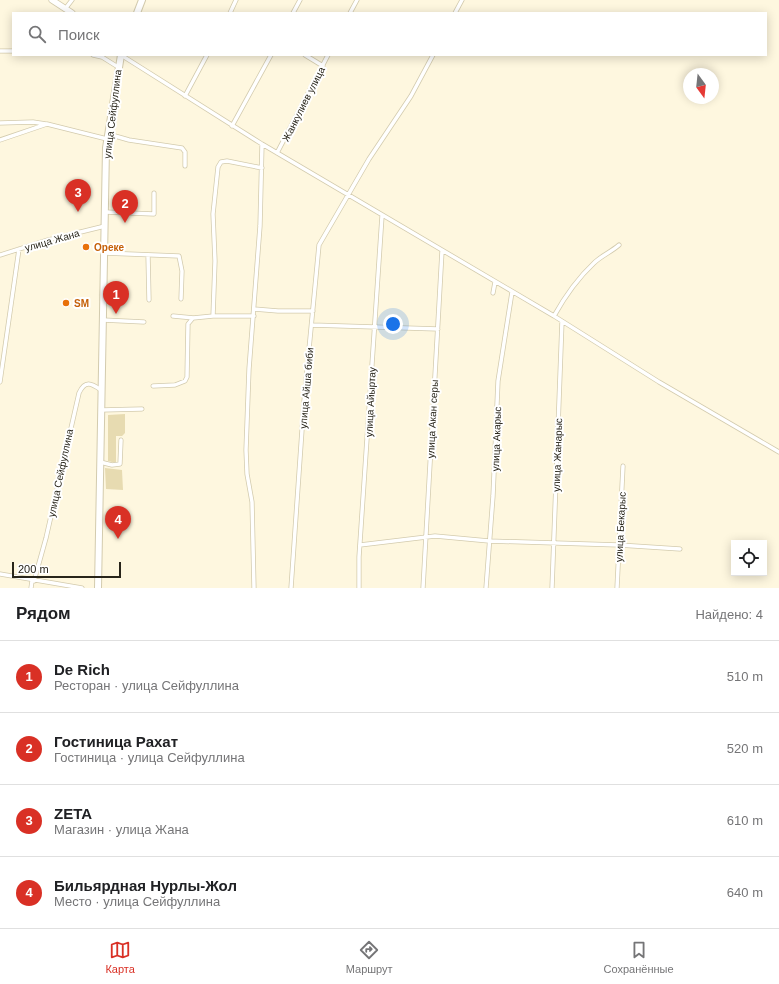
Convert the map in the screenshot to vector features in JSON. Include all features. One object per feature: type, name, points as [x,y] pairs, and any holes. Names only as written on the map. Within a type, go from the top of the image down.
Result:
[{"type":"main road","points":[[137,12],[142,0]]},
{"type":"main road","name":"улица Сейфуллина","points":[[98,588],[104,253],[108,137],[121,56]]},
{"type":"street","points":[[52,0],[70,12]]},
{"type":"street","points":[[65,9],[72,0]]},
{"type":"street","points":[[230,12],[236,0]]},
{"type":"street","points":[[294,12],[300,0]]},
{"type":"street","points":[[351,12],[357,0]]},
{"type":"street","points":[[456,12],[462,0]]},
{"type":"street","points":[[0,51],[12,51]]},
{"type":"street","points":[[98,56],[102,57],[118,67]]},
{"type":"street","points":[[123,56],[232,126],[347,196],[554,316],[659,382],[779,452]]},
{"type":"street","points":[[185,96],[206,56]]},
{"type":"street","points":[[232,126],[270,56]]},
{"type":"street","points":[[307,56],[323,66]]},
{"type":"street","name":"Жанкулиев улица","points":[[278,153],[328,56]]},
{"type":"street","name":"улица Айша биби","points":[[291,588],[305,394],[319,245],[347,196],[411,96],[432,56]]},
{"type":"street","points":[[0,123],[33,122],[108,137],[182,148],[185,152],[185,166]]},
{"type":"street","points":[[0,140],[47,124]]},
{"type":"street","points":[[254,588],[252,502],[247,474],[246,450],[249,369],[259,250],[262,144]]},
{"type":"street","points":[[213,316],[215,261],[213,214],[218,167],[221,162],[227,161],[262,168]]},
{"type":"street","points":[[105,212],[154,214],[154,193]]},
{"type":"street","name":"улица Айыртау","points":[[358,588],[382,216]]},
{"type":"street","name":"улица Жана","points":[[0,255],[48,240],[105,226]]},
{"type":"street","points":[[554,316],[561,302],[594,262],[609,254],[619,245]]},
{"type":"street","points":[[0,382],[19,249]]},
{"type":"street","name":"улица Акан серы","points":[[423,588],[442,251]]},
{"type":"street","points":[[104,253],[179,256],[182,270],[181,298]]},
{"type":"street","points":[[148,255],[148,300]]},
{"type":"street","points":[[493,293],[495,282]]},
{"type":"street","name":"улица Акарыс","points":[[486,588],[493,496],[498,380],[512,292]]},
{"type":"street","points":[[254,309],[313,311]]},
{"type":"street","points":[[173,316],[195,318],[213,316],[254,316]]},
{"type":"street","points":[[153,386],[176,385],[185,381],[187,377],[188,324],[195,318]]},
{"type":"street","points":[[103,320],[144,322]]},
{"type":"street","name":"улица Жанарыс","points":[[552,588],[562,321]]},
{"type":"street","points":[[312,325],[438,329]]},
{"type":"street","name":"улица Сейфуллина","points":[[33,581],[46,538],[79,393],[82,386],[85,384],[93,385],[102,390]]},
{"type":"street","points":[[101,410],[142,409]]},
{"type":"street","points":[[100,462],[112,465],[120,464],[120,440]]},
{"type":"street","name":"улица Бекарыс","points":[[617,588],[623,466]]},
{"type":"street","points":[[360,545],[426,536],[462,537],[489,541],[619,545],[680,549]]},
{"type":"street","points":[[0,574],[33,581],[82,588]]},
{"type":"street","points":[[30,588],[33,581]]},
{"type":"shaded area","points":[[125,414],[125,433],[122,436],[116,436],[116,463],[108,461],[108,415]]},
{"type":"shaded area","points":[[105,468],[122,470],[123,490],[106,489]]},
{"type":"place","name":"ZETA","points":[[78,212]]},
{"type":"place","name":"Гостиница Рахат","points":[[125,223]]},
{"type":"place","name":"Ореке","points":[[86,247]]},
{"type":"place","name":"SM","points":[[66,303]]},
{"type":"place","name":"De Rich","points":[[116,314]]},
{"type":"place","name":"Бильярдная Нурлы-Жол","points":[[118,539]]}]
